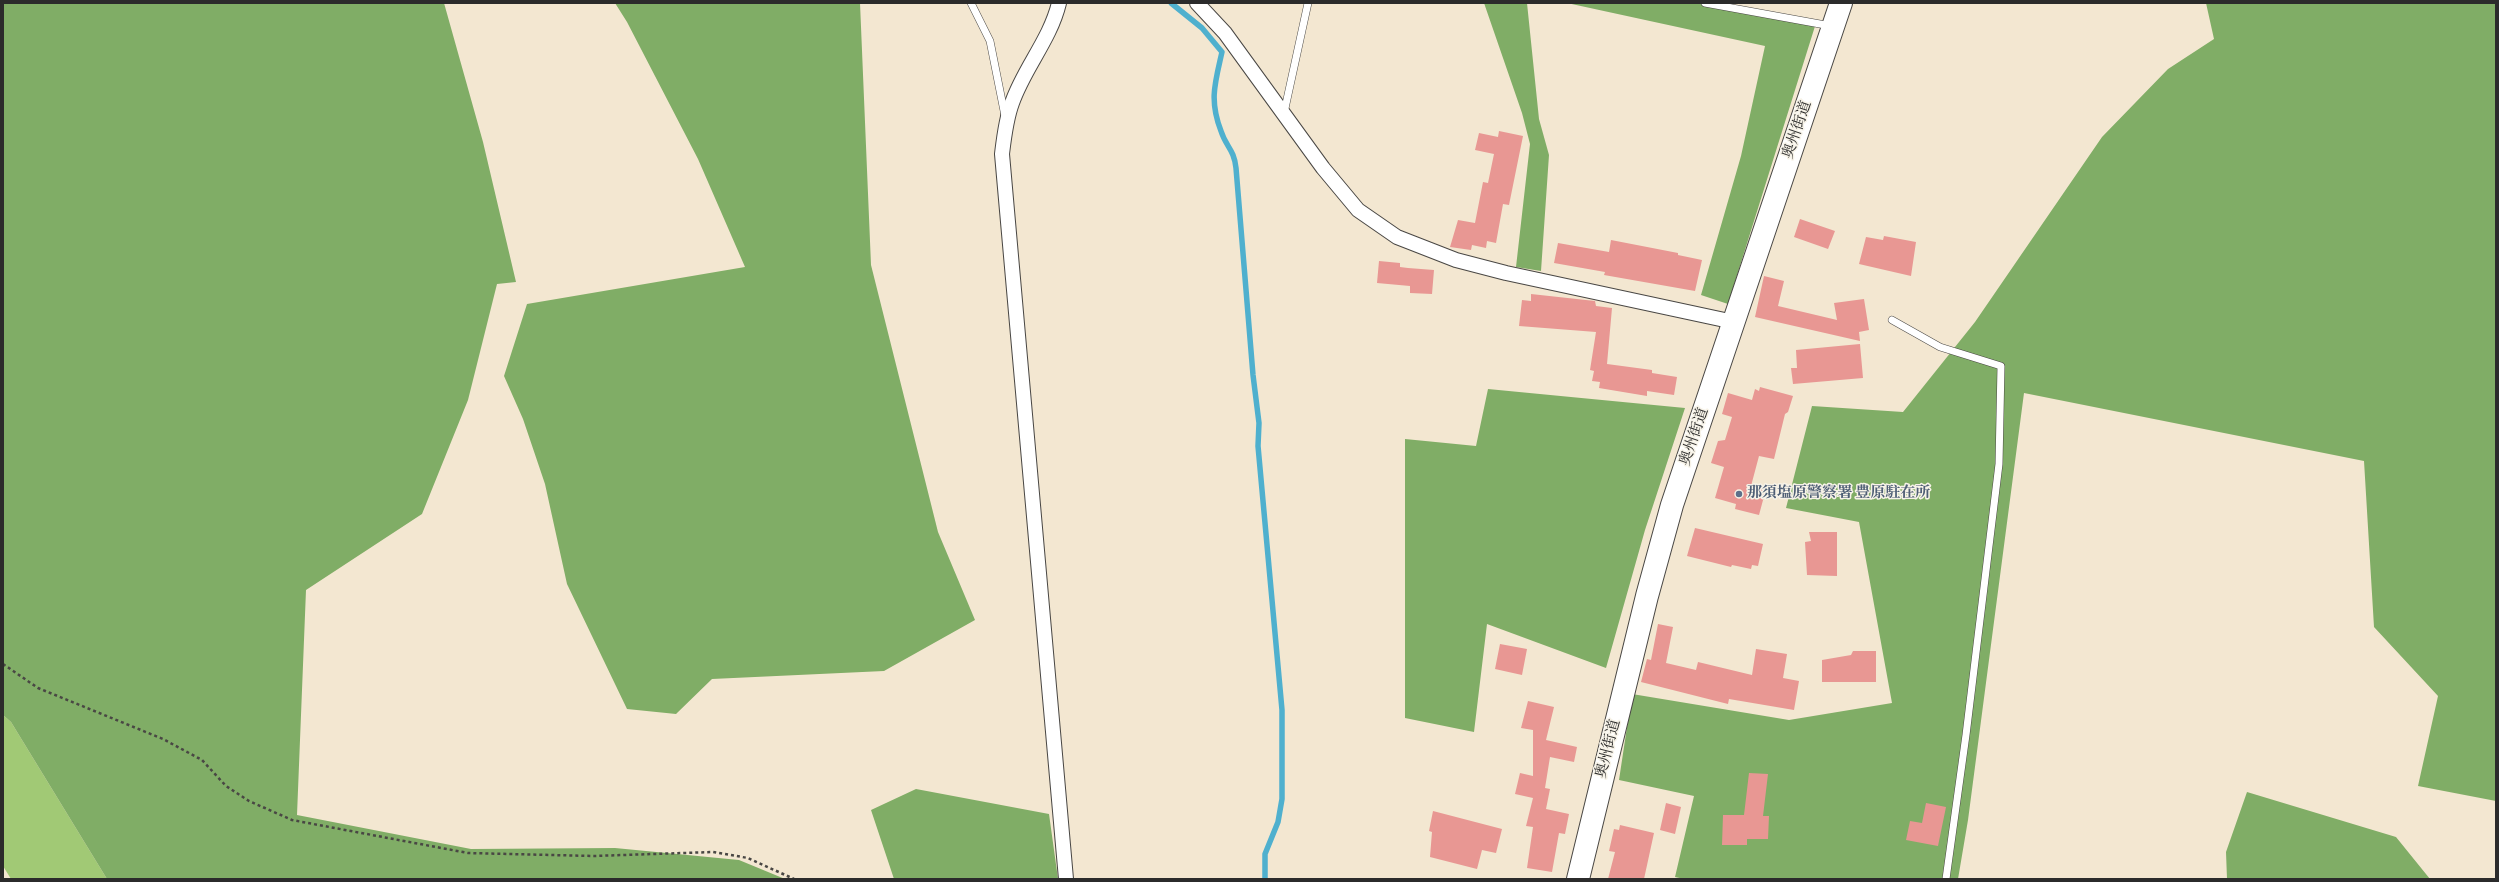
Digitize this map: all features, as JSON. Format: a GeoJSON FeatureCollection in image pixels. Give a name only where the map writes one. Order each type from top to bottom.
{"type":"FeatureCollection","features":[{"type":"Feature","properties":{"kind":"highway","name":"奥州街道"},"geometry":{"type":"LineString","coordinates":[[1578,879],[1651,581],[1672,505],[1841,3]]}},
{"type":"Feature","properties":{"kind":"street"},"geometry":{"type":"LineString","coordinates":[[1059,3],[1054,21],[1012,102],[1006,122],[1002,154],[1066,879]]}},
{"type":"Feature","properties":{"kind":"street"},"geometry":{"type":"LineString","coordinates":[[1197,3],[1225,33],[1323,168],[1358,210],[1397,237],[1456,260],[1506,273],[1734,322]]}},
{"type":"Feature","properties":{"kind":"lane"},"geometry":{"type":"LineString","coordinates":[[971,3],[992,48],[1006,122]]}},
{"type":"Feature","properties":{"kind":"lane"},"geometry":{"type":"LineString","coordinates":[[1284,113],[1308,3]]}},
{"type":"Feature","properties":{"kind":"lane"},"geometry":{"type":"LineString","coordinates":[[1705,3],[1833,26]]}},
{"type":"Feature","properties":{"kind":"lane"},"geometry":{"type":"LineString","coordinates":[[1892,320],[1940,347],[2001,366],[1999,464],[1967,727],[1946,879]]}},
{"type":"Feature","properties":{"kind":"path"},"geometry":{"type":"LineString","coordinates":[[3,664],[38,688],[163,739],[202,760],[226,786],[249,801],[292,820],[468,853],[594,856],[713,852],[748,858],[794,879]]}},
{"type":"Feature","properties":{"kind":"green space"},"geometry":{"type":"Polygon","coordinates":[[[3,3],[444,3],[483,142],[516,282],[497,284],[468,400],[422,514],[306,590],[297,815],[471,849],[615,848],[739,860],[785,879],[107,879],[11,722],[3,715],[3,3]]]}},
{"type":"Feature","properties":{"kind":"green space"},"geometry":{"type":"Polygon","coordinates":[[[615,3],[860,3],[871,265],[938,532],[975,620],[884,671],[712,679],[676,714],[627,709],[567,584],[545,484],[523,419],[504,376],[527,304],[745,267],[698,159],[627,22],[615,3]]]}},
{"type":"Feature","properties":{"kind":"green space"},"geometry":{"type":"Polygon","coordinates":[[[1484,3],[1527,3],[1539,119],[1549,155],[1541,271],[1516,267],[1530,144],[1522,113],[1484,3]]]}},
{"type":"Feature","properties":{"kind":"green space"},"geometry":{"type":"Polygon","coordinates":[[[1567,3],[1705,3],[1816,23],[1728,304],[1701,295],[1741,156],[1765,46],[1567,3]]]}},
{"type":"Feature","properties":{"kind":"green space"},"geometry":{"type":"Polygon","coordinates":[[[2206,3],[2496,3],[2496,801],[2418,786],[2438,696],[2374,627],[2364,461],[2024,393],[1968,820],[1958,879],[1684,879],[1675,877],[1694,796],[1619,780],[1632,694],[1789,720],[1892,703],[1859,522],[1786,508],[1812,406],[1903,412],[1975,322],[2102,137],[2168,69],[2214,39],[2206,3]]]}},
{"type":"Feature","properties":{"kind":"green space"},"geometry":{"type":"Polygon","coordinates":[[[1488,389],[1685,408],[1645,530],[1606,668],[1487,624],[1474,732],[1405,718],[1405,439],[1476,446],[1488,389]]]}},
{"type":"Feature","properties":{"kind":"green space"},"geometry":{"type":"Polygon","coordinates":[[[3,715],[11,722],[107,879],[11,879],[3,866],[3,715]]]}},
{"type":"Feature","properties":{"kind":"green space"},"geometry":{"type":"Polygon","coordinates":[[[916,789],[1049,814],[1058,879],[894,879],[871,810],[916,789]]]}},
{"type":"Feature","properties":{"kind":"green space"},"geometry":{"type":"Polygon","coordinates":[[[2247,792],[2396,837],[2430,879],[2227,879],[2226,852],[2247,792]]]}},
{"type":"Feature","properties":{"kind":"building"},"geometry":{"type":"Polygon","coordinates":[[[1499,131],[1523,136],[1509,205],[1503,204],[1496,243],[1487,241],[1486,248],[1472,245],[1471,250],[1450,247],[1458,220],[1475,223],[1483,182],[1488,183],[1494,154],[1475,150],[1479,133],[1498,137],[1499,131]]]}},
{"type":"Feature","properties":{"kind":"building"},"geometry":{"type":"Polygon","coordinates":[[[1800,219],[1835,231],[1828,249],[1794,237],[1800,219]]]}},
{"type":"Feature","properties":{"kind":"building"},"geometry":{"type":"Polygon","coordinates":[[[1884,236],[1916,242],[1911,276],[1859,264],[1866,237],[1883,240],[1884,236]]]}},
{"type":"Feature","properties":{"kind":"building"},"geometry":{"type":"Polygon","coordinates":[[[1611,240],[1678,253],[1678,255],[1702,260],[1695,291],[1604,275],[1605,272],[1554,263],[1558,243],[1609,252],[1611,240]]]}},
{"type":"Feature","properties":{"kind":"building"},"geometry":{"type":"Polygon","coordinates":[[[1379,261],[1400,263],[1400,267],[1434,270],[1432,294],[1410,293],[1410,286],[1377,283],[1379,261]]]}},
{"type":"Feature","properties":{"kind":"building"},"geometry":{"type":"Polygon","coordinates":[[[1764,276],[1784,281],[1778,306],[1837,320],[1834,303],[1864,299],[1869,330],[1859,332],[1860,341],[1755,317],[1764,276]]]}},
{"type":"Feature","properties":{"kind":"building"},"geometry":{"type":"Polygon","coordinates":[[[1531,294],[1595,301],[1596,306],[1612,308],[1607,364],[1652,370],[1652,373],[1677,377],[1674,395],[1647,391],[1647,396],[1599,388],[1600,382],[1592,381],[1594,371],[1590,370],[1596,332],[1519,326],[1522,300],[1531,301],[1531,294]]]}},
{"type":"Feature","properties":{"kind":"building"},"geometry":{"type":"Polygon","coordinates":[[[1860,344],[1863,378],[1793,384],[1791,368],[1797,368],[1796,350],[1860,344]]]}},
{"type":"Feature","properties":{"kind":"building"},"geometry":{"type":"Polygon","coordinates":[[[1760,387],[1793,396],[1788,412],[1785,414],[1774,459],[1759,456],[1751,486],[1766,489],[1759,515],[1735,509],[1736,504],[1715,498],[1724,467],[1711,463],[1718,441],[1725,440],[1732,417],[1722,414],[1728,393],[1752,400],[1755,389],[1759,391],[1760,387]]]}},
{"type":"Feature","properties":{"kind":"building"},"geometry":{"type":"Polygon","coordinates":[[[1695,528],[1763,544],[1758,566],[1752,565],[1751,569],[1732,565],[1731,567],[1687,556],[1695,528]]]}},
{"type":"Feature","properties":{"kind":"building"},"geometry":{"type":"Polygon","coordinates":[[[1809,532],[1837,532],[1837,576],[1807,575],[1805,542],[1811,541],[1809,532]]]}},
{"type":"Feature","properties":{"kind":"building"},"geometry":{"type":"Polygon","coordinates":[[[1658,624],[1673,627],[1666,663],[1696,670],[1698,662],[1752,675],[1756,649],[1787,654],[1783,678],[1799,681],[1794,710],[1729,699],[1728,704],[1641,682],[1647,659],[1651,660],[1658,624]]]}},
{"type":"Feature","properties":{"kind":"building"},"geometry":{"type":"Polygon","coordinates":[[[1500,644],[1527,649],[1522,675],[1495,669],[1500,644]]]}},
{"type":"Feature","properties":{"kind":"building"},"geometry":{"type":"Polygon","coordinates":[[[1853,651],[1876,651],[1876,682],[1822,682],[1822,660],[1851,655],[1853,651]]]}},
{"type":"Feature","properties":{"kind":"building"},"geometry":{"type":"Polygon","coordinates":[[[1528,701],[1554,707],[1546,740],[1577,747],[1574,762],[1550,757],[1545,788],[1550,789],[1546,809],[1569,814],[1565,834],[1559,833],[1552,872],[1527,868],[1533,827],[1526,826],[1533,798],[1515,794],[1520,773],[1533,776],[1533,730],[1521,728],[1528,701]]]}},
{"type":"Feature","properties":{"kind":"building"},"geometry":{"type":"Polygon","coordinates":[[[1749,773],[1768,774],[1763,816],[1769,816],[1768,839],[1747,839],[1747,845],[1722,845],[1723,815],[1744,815],[1749,773]]]}},
{"type":"Feature","properties":{"kind":"building"},"geometry":{"type":"Polygon","coordinates":[[[1666,803],[1681,807],[1675,834],[1660,830],[1666,803]]]}},
{"type":"Feature","properties":{"kind":"building"},"geometry":{"type":"Polygon","coordinates":[[[1926,803],[1946,807],[1938,846],[1906,840],[1910,821],[1922,823],[1926,803]]]}},
{"type":"Feature","properties":{"kind":"building"},"geometry":{"type":"Polygon","coordinates":[[[1433,811],[1502,829],[1496,853],[1482,850],[1477,869],[1430,857],[1432,832],[1429,831],[1433,811]]]}},
{"type":"Feature","properties":{"kind":"building"},"geometry":{"type":"Polygon","coordinates":[[[1620,825],[1654,833],[1644,879],[1608,879],[1615,852],[1609,851],[1614,829],[1619,830],[1620,825]]]}},
{"type":"Feature","properties":{"kind":"waterway"},"geometry":{"type":"LineString","coordinates":[[1171,3],[1202,28],[1222,52],[1215,82],[1215,110],[1225,141],[1234,156],[1236,168],[1253,375],[1259,423],[1258,446],[1282,710],[1282,799],[1278,822],[1265,854],[1265,879]]}},
{"type":"Feature","properties":{"kind":"place","name":"那須塩原警察署 豊原駐在所"},"geometry":{"type":"Point","coordinates":[1739,494]}}]}
